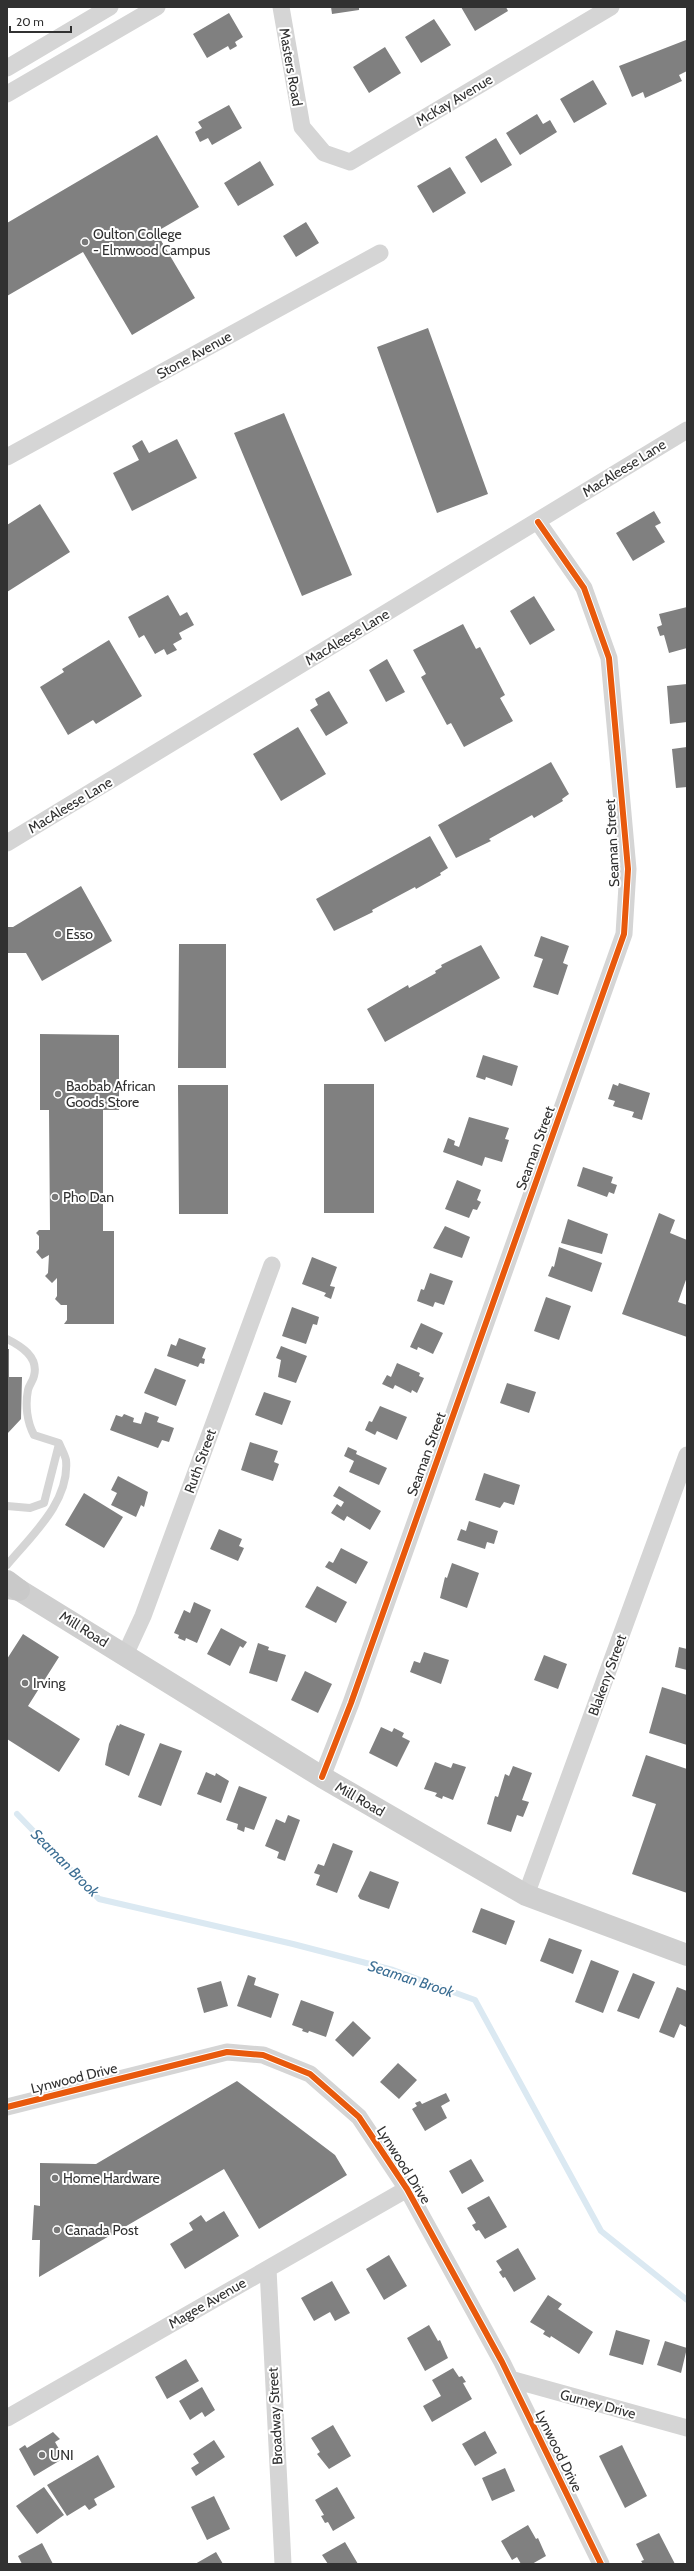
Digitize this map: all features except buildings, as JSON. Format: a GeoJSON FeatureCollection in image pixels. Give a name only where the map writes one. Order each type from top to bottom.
{"type":"FeatureCollection","features":[{"type":"Feature","properties":{"kind":"street"},"geometry":{"type":"LineString","coordinates":[[7,68],[110,7]]}},
{"type":"Feature","properties":{"kind":"street"},"geometry":{"type":"LineString","coordinates":[[7,94],[157,7]]}},
{"type":"Feature","properties":{"kind":"street","name":"Masters Road"},"geometry":{"type":"LineString","coordinates":[[281,7],[302,127]]}},
{"type":"Feature","properties":{"kind":"street","name":"McKay Avenue"},"geometry":{"type":"LineString","coordinates":[[302,127],[324,153],[350,162],[611,7]]}},
{"type":"Feature","properties":{"kind":"street","name":"Stone Avenue"},"geometry":{"type":"LineString","coordinates":[[7,457],[380,253]]}},
{"type":"Feature","properties":{"kind":"street","name":"MacAleese Lane"},"geometry":{"type":"LineString","coordinates":[[7,843],[538,522],[687,430]]}},
{"type":"Feature","properties":{"kind":"street","name":"Seaman Street"},"geometry":{"type":"LineString","coordinates":[[322,1777],[356,1688],[624,934],[628,869],[609,658],[584,588],[538,522]]}},
{"type":"Feature","properties":{"kind":"street","name":"Ruth Street"},"geometry":{"type":"LineString","coordinates":[[125,1655],[143,1616],[272,1265]]}},
{"type":"Feature","properties":{"kind":"street","name":"Blakeny Street"},"geometry":{"type":"LineString","coordinates":[[526,1895],[687,1455]]}},
{"type":"Feature","properties":{"kind":"street","name":"Mill Road"},"geometry":{"type":"LineString","coordinates":[[11,1586],[322,1777],[526,1895],[687,1956]]}},
{"type":"Feature","properties":{"kind":"street","name":"Lynwood Drive"},"geometry":{"type":"LineString","coordinates":[[7,2107],[228,2052],[263,2054],[310,2074],[359,2117],[407,2189],[510,2379],[601,2564]]}},
{"type":"Feature","properties":{"kind":"street","name":"Magee Avenue"},"geometry":{"type":"LineString","coordinates":[[7,2418],[407,2189]]}},
{"type":"Feature","properties":{"kind":"street","name":"Broadway Street"},"geometry":{"type":"LineString","coordinates":[[268,2269],[283,2564]]}},
{"type":"Feature","properties":{"kind":"street","name":"Gurney Drive"},"geometry":{"type":"LineString","coordinates":[[510,2379],[687,2428]]}},
{"type":"Feature","properties":{"kind":"lane"},"geometry":{"type":"LineString","coordinates":[[7,1339],[19,1345],[29,1354],[35,1365],[34,1376],[28,1389],[28,1425],[34,1435],[59,1443],[66,1459],[65,1477],[58,1498],[45,1521],[7,1565]]}},
{"type":"Feature","properties":{"kind":"lane"},"geometry":{"type":"LineString","coordinates":[[7,1506],[30,1508],[44,1503],[59,1443]]}},
{"type":"Feature","properties":{"kind":"waterway","name":"Seaman Brook"},"geometry":{"type":"LineString","coordinates":[[17,1814],[99,1899],[293,1944],[393,1970],[475,2000],[601,2231],[687,2300]]}},
{"type":"Feature","properties":{"kind":"cycle path"},"geometry":{"type":"LineString","coordinates":[[322,1777],[351,1703],[624,934],[628,869],[609,658],[584,588],[538,522]]}},
{"type":"Feature","properties":{"kind":"cycle path"},"geometry":{"type":"LineString","coordinates":[[7,2107],[227,2052],[263,2055],[310,2074],[359,2117],[407,2189],[502,2362],[601,2564]]}},
{"type":"Feature","properties":{"kind":"place","name":"Oulton College - Elmwood Campus"},"geometry":{"type":"Point","coordinates":[85,242]}},
{"type":"Feature","properties":{"kind":"place","name":"Esso"},"geometry":{"type":"Point","coordinates":[58,934]}},
{"type":"Feature","properties":{"kind":"place","name":"Baobab African Goods Store"},"geometry":{"type":"Point","coordinates":[58,1094]}},
{"type":"Feature","properties":{"kind":"place","name":"Pho Dan"},"geometry":{"type":"Point","coordinates":[55,1197]}},
{"type":"Feature","properties":{"kind":"place","name":"Irving"},"geometry":{"type":"Point","coordinates":[25,1683]}},
{"type":"Feature","properties":{"kind":"place","name":"Home Hardware"},"geometry":{"type":"Point","coordinates":[55,2178]}},
{"type":"Feature","properties":{"kind":"place","name":"Canada Post"},"geometry":{"type":"Point","coordinates":[57,2230]}},
{"type":"Feature","properties":{"kind":"place","name":"UNI"},"geometry":{"type":"Point","coordinates":[42,2455]}}]}
